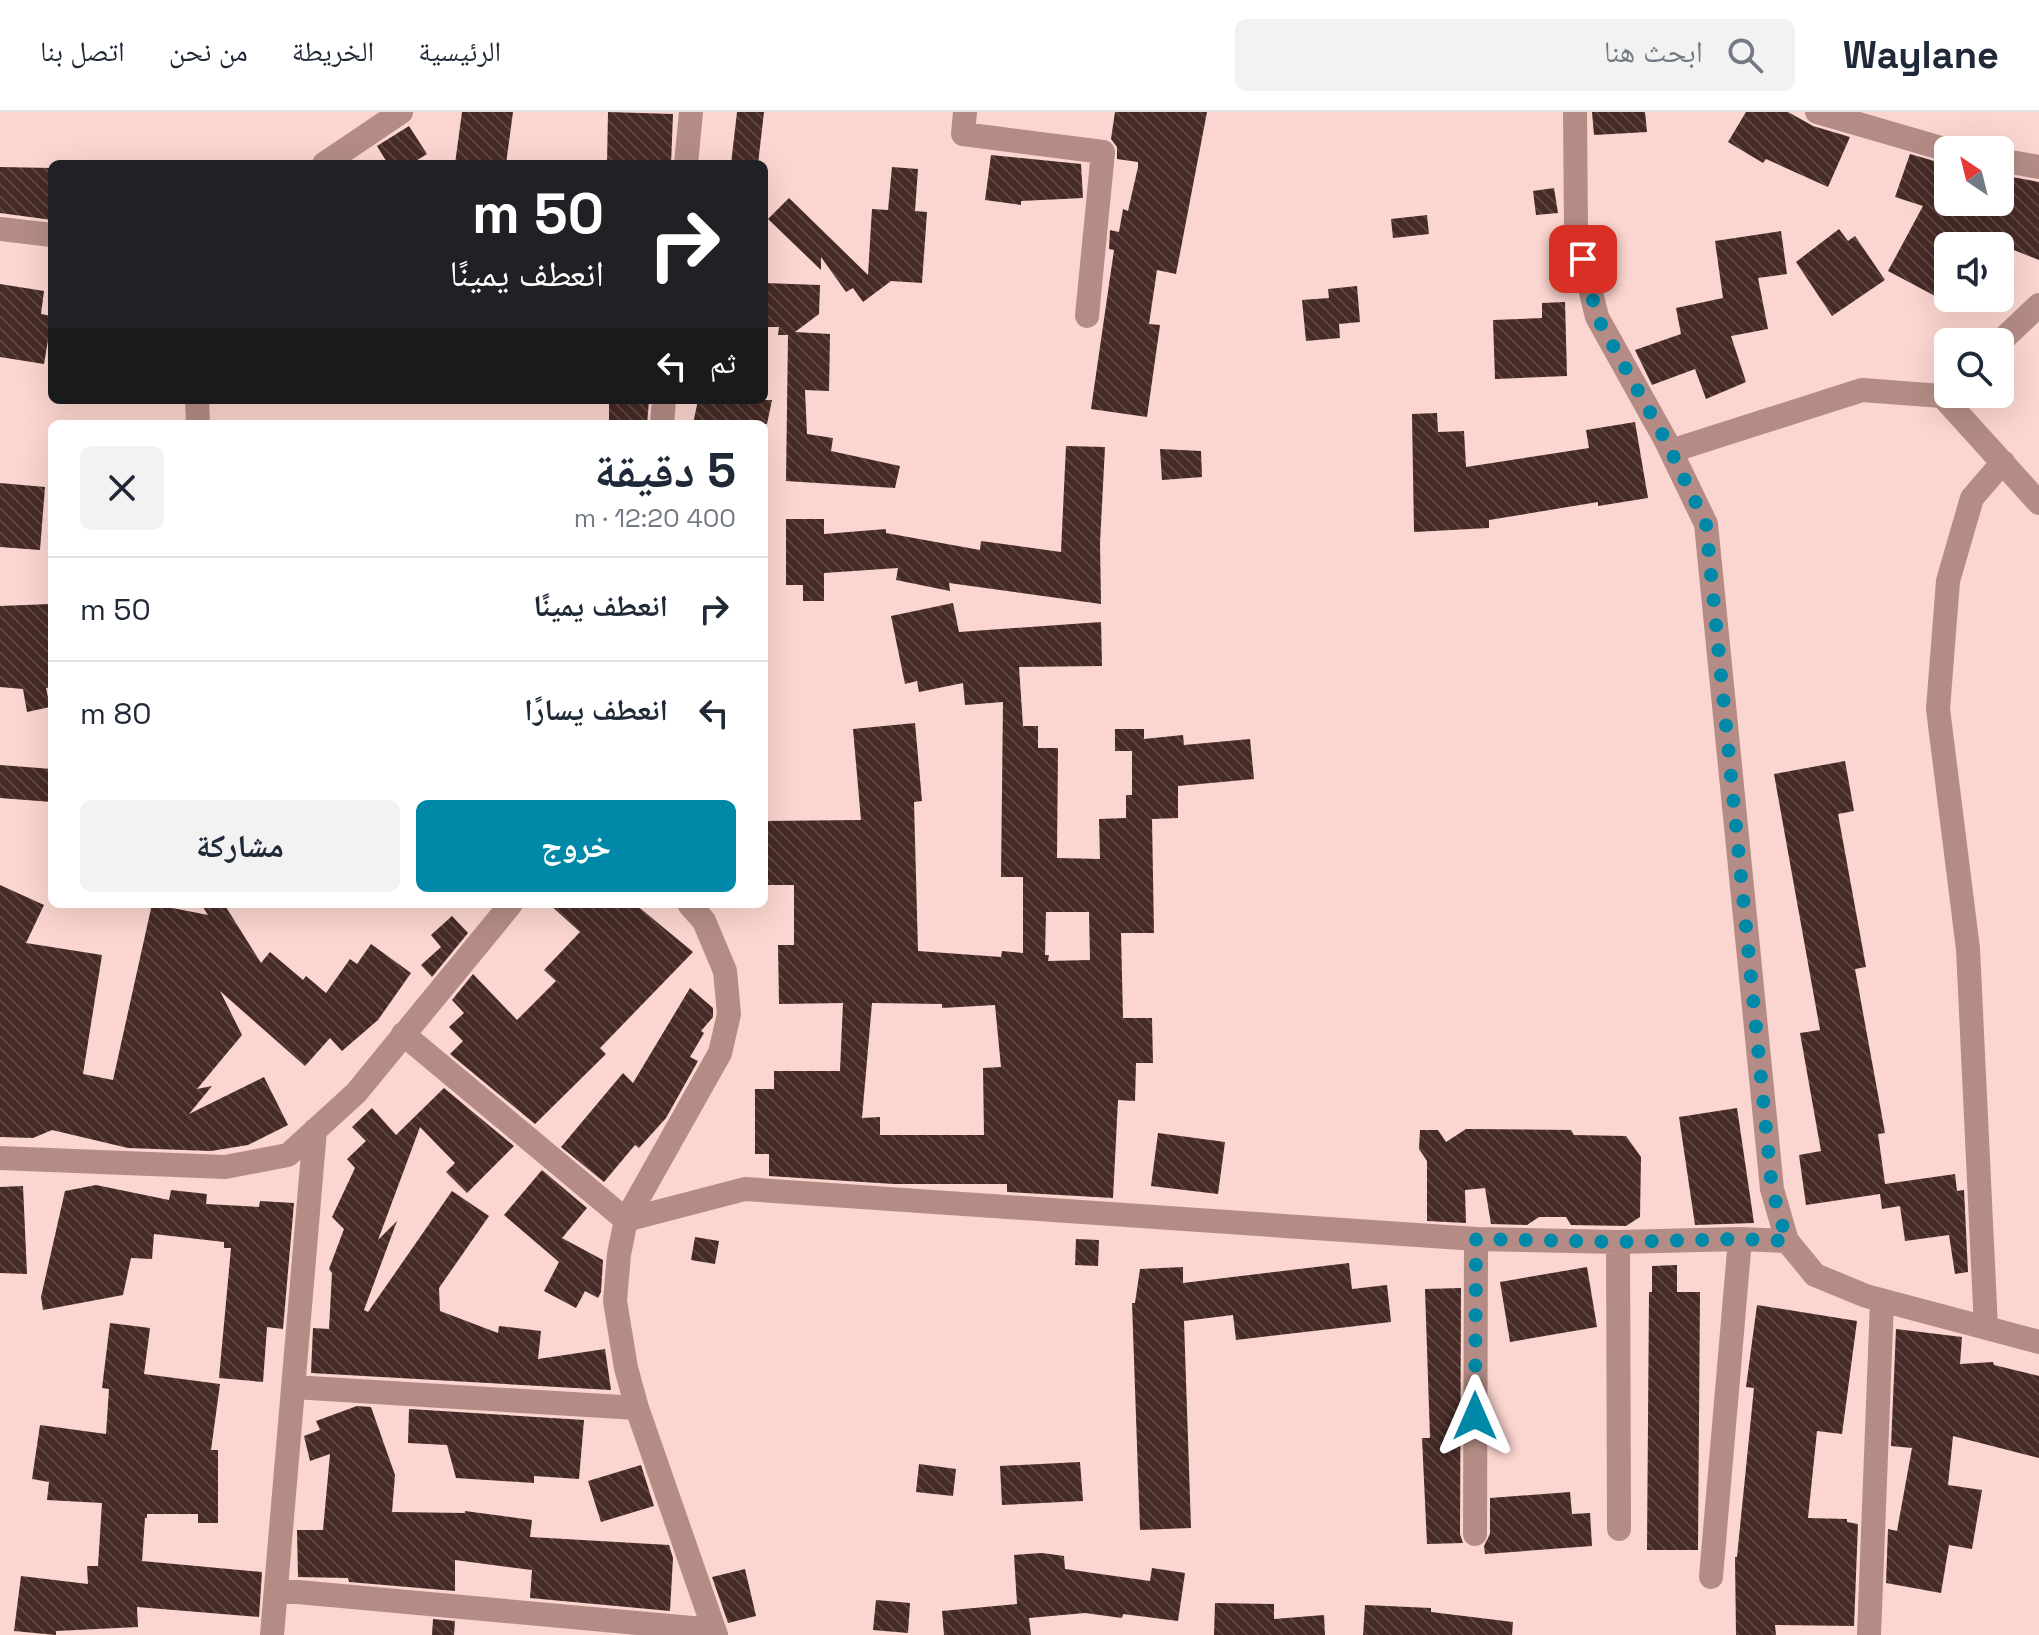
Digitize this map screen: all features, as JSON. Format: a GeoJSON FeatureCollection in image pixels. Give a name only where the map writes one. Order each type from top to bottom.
{"type":"FeatureCollection","features":[{"type":"Feature","properties":{"kind":"street"},"geometry":{"type":"LineString","coordinates":[[330,160],[401,112]]}},
{"type":"Feature","properties":{"kind":"street"},"geometry":{"type":"LineString","coordinates":[[686,160],[691,112]]}},
{"type":"Feature","properties":{"kind":"street"},"geometry":{"type":"LineString","coordinates":[[965,112],[963,134],[1103,152],[1087,316]]}},
{"type":"Feature","properties":{"kind":"street"},"geometry":{"type":"LineString","coordinates":[[1575,112],[1576,230],[1597,317],[1671,451],[1706,524],[1772,1189],[1787,1241],[1815,1275],[1882,1301],[2039,1342]]}},
{"type":"Feature","properties":{"kind":"street"},"geometry":{"type":"LineString","coordinates":[[1817,112],[1934,146]]}},
{"type":"Feature","properties":{"kind":"street"},"geometry":{"type":"LineString","coordinates":[[2014,163],[2039,167]]}},
{"type":"Feature","properties":{"kind":"street"},"geometry":{"type":"LineString","coordinates":[[0,229],[48,235]]}},
{"type":"Feature","properties":{"kind":"street"},"geometry":{"type":"LineString","coordinates":[[2014,329],[2039,305]]}},
{"type":"Feature","properties":{"kind":"street"},"geometry":{"type":"LineString","coordinates":[[1671,451],[1862,390],[1934,393]]}},
{"type":"Feature","properties":{"kind":"street"},"geometry":{"type":"LineString","coordinates":[[1958,408],[2039,503]]}},
{"type":"Feature","properties":{"kind":"street"},"geometry":{"type":"LineString","coordinates":[[1986,1328],[1968,949],[1938,709],[1948,581],[1972,498],[2003,462]]}},
{"type":"Feature","properties":{"kind":"street"},"geometry":{"type":"LineString","coordinates":[[0,1158],[225,1167],[288,1155],[356,1093],[508,908]]}},
{"type":"Feature","properties":{"kind":"street"},"geometry":{"type":"LineString","coordinates":[[276,1590],[715,1632],[637,1408],[626,1368],[615,1301],[626,1220],[720,1053],[729,1014],[725,971],[704,921],[693,908]]}},
{"type":"Feature","properties":{"kind":"street"},"geometry":{"type":"LineString","coordinates":[[403,1034],[626,1220]]}},
{"type":"Feature","properties":{"kind":"street"},"geometry":{"type":"LineString","coordinates":[[272,1635],[315,1130]]}},
{"type":"Feature","properties":{"kind":"street"},"geometry":{"type":"LineString","coordinates":[[626,1220],[745,1189],[1476,1239],[1787,1241]]}},
{"type":"Feature","properties":{"kind":"street"},"geometry":{"type":"LineString","coordinates":[[1475,1534],[1476,1239]]}},
{"type":"Feature","properties":{"kind":"street"},"geometry":{"type":"LineString","coordinates":[[1711,1577],[1740,1239]]}},
{"type":"Feature","properties":{"kind":"street"},"geometry":{"type":"LineString","coordinates":[[1618,1242],[1619,1529]]}},
{"type":"Feature","properties":{"kind":"street"},"geometry":{"type":"LineString","coordinates":[[1869,1635],[1882,1301]]}},
{"type":"Feature","properties":{"kind":"street"},"geometry":{"type":"LineString","coordinates":[[293,1387],[637,1408]]}},
{"type":"Feature","properties":{"kind":"building"},"geometry":{"type":"Polygon","coordinates":[[[462,112],[513,112],[507,160],[456,160],[462,112]]]}},
{"type":"Feature","properties":{"kind":"building"},"geometry":{"type":"Polygon","coordinates":[[[608,112],[673,114],[671,160],[607,160],[608,112]]]}},
{"type":"Feature","properties":{"kind":"building"},"geometry":{"type":"Polygon","coordinates":[[[737,112],[764,112],[758,160],[731,160],[737,112]]]}},
{"type":"Feature","properties":{"kind":"building"},"geometry":{"type":"Polygon","coordinates":[[[1115,112],[1207,112],[1176,274],[1157,270],[1149,324],[1160,325],[1147,417],[1091,409],[1114,250],[1109,249],[1110,230],[1119,232],[1123,209],[1128,211],[1138,167],[1138,162],[1117,159],[1117,147],[1111,139],[1115,112]]]}},
{"type":"Feature","properties":{"kind":"building"},"geometry":{"type":"Polygon","coordinates":[[[1592,112],[1645,112],[1647,132],[1594,135],[1592,112]]]}},
{"type":"Feature","properties":{"kind":"building"},"geometry":{"type":"Polygon","coordinates":[[[1746,112],[1788,112],[1813,126],[1850,137],[1828,187],[1766,159],[1763,163],[1728,142],[1746,112]]]}},
{"type":"Feature","properties":{"kind":"building"},"geometry":{"type":"Polygon","coordinates":[[[409,126],[427,154],[417,160],[386,160],[377,146],[409,126]]]}},
{"type":"Feature","properties":{"kind":"building"},"geometry":{"type":"Polygon","coordinates":[[[1910,154],[1934,161],[1934,216],[2014,216],[2014,177],[2039,182],[2039,260],[2014,250],[2014,232],[1934,232],[1934,295],[1888,271],[1923,206],[1895,197],[1910,154]]]}},
{"type":"Feature","properties":{"kind":"building"},"geometry":{"type":"Polygon","coordinates":[[[991,155],[1081,164],[1083,198],[1021,201],[1021,205],[985,200],[991,155]]]}},
{"type":"Feature","properties":{"kind":"building"},"geometry":{"type":"Polygon","coordinates":[[[0,167],[48,168],[48,219],[0,213],[0,167]]]}},
{"type":"Feature","properties":{"kind":"building"},"geometry":{"type":"Polygon","coordinates":[[[892,167],[918,169],[915,211],[927,212],[922,283],[891,281],[863,302],[853,288],[846,292],[821,257],[821,270],[768,219],[789,198],[868,275],[872,209],[888,210],[892,167]]]}},
{"type":"Feature","properties":{"kind":"building"},"geometry":{"type":"Polygon","coordinates":[[[1554,188],[1558,213],[1536,215],[1533,191],[1554,188]]]}},
{"type":"Feature","properties":{"kind":"building"},"geometry":{"type":"Polygon","coordinates":[[[1427,215],[1429,234],[1393,238],[1391,219],[1427,215]]]}},
{"type":"Feature","properties":{"kind":"building"},"geometry":{"type":"Polygon","coordinates":[[[1839,229],[1848,241],[1855,236],[1885,280],[1832,316],[1796,262],[1839,229]]]}},
{"type":"Feature","properties":{"kind":"building"},"geometry":{"type":"Polygon","coordinates":[[[1781,231],[1787,274],[1758,278],[1768,329],[1731,336],[1746,382],[1706,399],[1695,369],[1652,385],[1635,350],[1681,334],[1676,308],[1723,298],[1715,241],[1781,231]]]}},
{"type":"Feature","properties":{"kind":"building"},"geometry":{"type":"Polygon","coordinates":[[[768,283],[820,285],[819,314],[795,332],[830,334],[829,391],[805,390],[807,434],[833,438],[831,451],[900,466],[895,488],[786,481],[788,335],[778,335],[779,327],[768,327],[768,283]]]}},
{"type":"Feature","properties":{"kind":"building"},"geometry":{"type":"Polygon","coordinates":[[[0,284],[44,291],[41,314],[48,315],[48,340],[44,364],[0,357],[0,284]]]}},
{"type":"Feature","properties":{"kind":"building"},"geometry":{"type":"Polygon","coordinates":[[[1357,286],[1360,322],[1339,324],[1340,338],[1306,341],[1302,300],[1329,298],[1328,289],[1357,286]]]}},
{"type":"Feature","properties":{"kind":"building"},"geometry":{"type":"Polygon","coordinates":[[[1565,302],[1567,376],[1495,379],[1493,320],[1542,318],[1542,303],[1565,302]]]}},
{"type":"Feature","properties":{"kind":"building"},"geometry":{"type":"Polygon","coordinates":[[[768,400],[772,400],[768,420],[694,420],[697,404],[768,404],[768,400]]]}},
{"type":"Feature","properties":{"kind":"building"},"geometry":{"type":"Polygon","coordinates":[[[609,404],[649,404],[647,420],[609,420],[609,404]]]}},
{"type":"Feature","properties":{"kind":"building"},"geometry":{"type":"Polygon","coordinates":[[[1437,413],[1438,432],[1464,431],[1466,467],[1589,448],[1586,430],[1635,422],[1648,498],[1598,506],[1598,502],[1489,520],[1489,528],[1414,532],[1412,414],[1437,413]]]}},
{"type":"Feature","properties":{"kind":"building"},"geometry":{"type":"Polygon","coordinates":[[[1066,446],[1105,447],[1100,543],[1101,604],[949,583],[950,591],[896,580],[898,568],[824,573],[824,601],[803,601],[803,585],[786,585],[786,519],[824,519],[824,534],[886,529],[886,533],[980,550],[981,541],[1061,552],[1066,446]]]}},
{"type":"Feature","properties":{"kind":"building"},"geometry":{"type":"Polygon","coordinates":[[[1160,449],[1201,451],[1202,477],[1162,480],[1160,449]]]}},
{"type":"Feature","properties":{"kind":"building"},"geometry":{"type":"Polygon","coordinates":[[[0,483],[45,487],[40,550],[0,547],[0,483]]]}},
{"type":"Feature","properties":{"kind":"building"},"geometry":{"type":"Polygon","coordinates":[[[953,603],[959,632],[1101,622],[1102,666],[1019,667],[1023,726],[1038,726],[1038,748],[1058,748],[1057,858],[1100,859],[1099,819],[1126,818],[1126,795],[1132,795],[1132,751],[1115,751],[1115,729],[1144,729],[1144,739],[1183,735],[1184,745],[1250,739],[1254,779],[1178,786],[1178,818],[1152,819],[1154,933],[1121,933],[1123,1018],[1152,1018],[1153,1063],[1136,1063],[1135,1101],[1118,1100],[1113,1198],[1007,1192],[1007,1184],[894,1184],[769,1176],[769,1154],[755,1154],[755,1089],[774,1089],[774,1071],[840,1071],[843,1003],[779,1004],[778,945],[794,945],[794,885],[768,885],[768,821],[861,820],[853,729],[915,723],[922,801],[914,802],[918,951],[1001,957],[1002,951],[1023,953],[1023,877],[1001,877],[1003,702],[965,705],[963,683],[919,692],[917,681],[905,684],[891,616],[953,603]],[[1046,912],[1045,955],[1049,955],[1048,961],[1090,960],[1089,912],[1046,912]],[[872,1003],[862,1118],[880,1117],[880,1135],[984,1135],[983,1068],[1001,1067],[995,1005],[942,1008],[942,1004],[872,1003]]]}},
{"type":"Feature","properties":{"kind":"building"},"geometry":{"type":"Polygon","coordinates":[[[48,604],[48,707],[27,712],[23,689],[0,687],[0,606],[48,604]]]}},
{"type":"Feature","properties":{"kind":"building"},"geometry":{"type":"Polygon","coordinates":[[[1845,761],[1854,811],[1838,814],[1866,967],[1855,969],[1885,1133],[1878,1134],[1885,1184],[1955,1174],[1957,1191],[1964,1190],[1968,1272],[1955,1274],[1949,1235],[1905,1241],[1900,1206],[1882,1209],[1880,1194],[1806,1205],[1799,1155],[1821,1151],[1800,1033],[1820,1030],[1774,774],[1845,761]]]}},
{"type":"Feature","properties":{"kind":"building"},"geometry":{"type":"Polygon","coordinates":[[[0,765],[48,769],[48,802],[0,798],[0,765]]]}},
{"type":"Feature","properties":{"kind":"building"},"geometry":{"type":"Polygon","coordinates":[[[0,885],[44,905],[26,943],[102,955],[83,1074],[113,1080],[151,908],[172,908],[208,915],[204,908],[227,908],[261,963],[270,952],[303,980],[306,976],[326,993],[350,959],[357,964],[371,944],[411,973],[378,1020],[342,1051],[330,1038],[305,1066],[220,991],[242,1035],[197,1089],[212,1086],[189,1114],[264,1077],[288,1125],[248,1145],[211,1151],[128,1148],[52,1130],[33,1138],[0,1137],[0,885]]]}},
{"type":"Feature","properties":{"kind":"building"},"geometry":{"type":"Polygon","coordinates":[[[553,908],[640,908],[693,952],[600,1048],[606,1054],[535,1124],[450,1054],[463,1041],[449,1027],[464,1013],[452,1000],[473,974],[517,1020],[556,981],[544,970],[580,932],[553,908]]]}},
{"type":"Feature","properties":{"kind":"building"},"geometry":{"type":"Polygon","coordinates":[[[452,916],[468,933],[432,977],[421,965],[441,947],[431,935],[452,916]]]}},
{"type":"Feature","properties":{"kind":"building"},"geometry":{"type":"Polygon","coordinates":[[[690,988],[713,1008],[713,1017],[701,1031],[704,1033],[690,1057],[698,1061],[666,1118],[639,1148],[635,1145],[604,1182],[561,1147],[623,1073],[633,1083],[690,988]]]}},
{"type":"Feature","properties":{"kind":"building"},"geometry":{"type":"Polygon","coordinates":[[[444,1088],[514,1146],[467,1193],[446,1172],[455,1163],[420,1127],[378,1240],[397,1221],[364,1310],[368,1312],[452,1191],[489,1216],[439,1288],[440,1311],[498,1333],[499,1326],[541,1331],[538,1359],[605,1349],[611,1390],[311,1373],[313,1328],[329,1329],[332,1273],[329,1269],[344,1229],[332,1217],[355,1168],[347,1159],[366,1141],[352,1127],[372,1108],[396,1135],[444,1088]]]}},
{"type":"Feature","properties":{"kind":"building"},"geometry":{"type":"Polygon","coordinates":[[[1737,1108],[1754,1223],[1695,1225],[1679,1117],[1737,1108]]]}},
{"type":"Feature","properties":{"kind":"building"},"geometry":{"type":"Polygon","coordinates":[[[1466,1129],[1571,1130],[1574,1135],[1626,1136],[1641,1157],[1640,1217],[1626,1226],[1571,1225],[1566,1217],[1539,1217],[1527,1225],[1491,1224],[1485,1188],[1465,1190],[1466,1223],[1427,1221],[1427,1161],[1419,1149],[1420,1130],[1438,1130],[1446,1142],[1466,1129]]]}},
{"type":"Feature","properties":{"kind":"building"},"geometry":{"type":"Polygon","coordinates":[[[1158,1133],[1225,1142],[1218,1194],[1151,1186],[1158,1133]]]}},
{"type":"Feature","properties":{"kind":"building"},"geometry":{"type":"Polygon","coordinates":[[[542,1170],[587,1208],[562,1238],[603,1260],[598,1298],[585,1291],[576,1308],[544,1291],[559,1262],[504,1215],[542,1170]]]}},
{"type":"Feature","properties":{"kind":"building"},"geometry":{"type":"Polygon","coordinates":[[[96,1185],[169,1200],[171,1190],[207,1194],[206,1204],[259,1207],[260,1201],[294,1203],[283,1329],[267,1327],[263,1382],[219,1378],[231,1248],[224,1248],[224,1242],[154,1234],[152,1259],[131,1258],[123,1295],[43,1310],[41,1297],[65,1191],[96,1185]]]}},
{"type":"Feature","properties":{"kind":"building"},"geometry":{"type":"Polygon","coordinates":[[[23,1186],[27,1274],[0,1273],[0,1187],[23,1186]]]}},
{"type":"Feature","properties":{"kind":"building"},"geometry":{"type":"Polygon","coordinates":[[[695,1237],[719,1241],[715,1264],[691,1260],[695,1237]]]}},
{"type":"Feature","properties":{"kind":"building"},"geometry":{"type":"Polygon","coordinates":[[[1076,1239],[1099,1240],[1098,1266],[1075,1265],[1076,1239]]]}},
{"type":"Feature","properties":{"kind":"building"},"geometry":{"type":"Polygon","coordinates":[[[1349,1263],[1352,1289],[1387,1285],[1391,1322],[1236,1340],[1233,1315],[1184,1321],[1191,1528],[1140,1530],[1132,1303],[1135,1303],[1140,1269],[1183,1267],[1183,1283],[1349,1263]]]}},
{"type":"Feature","properties":{"kind":"building"},"geometry":{"type":"Polygon","coordinates":[[[1677,1265],[1677,1292],[1700,1292],[1698,1550],[1647,1550],[1649,1292],[1652,1292],[1652,1266],[1677,1265]]]}},
{"type":"Feature","properties":{"kind":"building"},"geometry":{"type":"Polygon","coordinates":[[[1587,1267],[1597,1327],[1510,1342],[1500,1282],[1587,1267]]]}},
{"type":"Feature","properties":{"kind":"building"},"geometry":{"type":"Polygon","coordinates":[[[1461,1288],[1460,1534],[1463,1543],[1427,1544],[1422,1438],[1430,1438],[1425,1289],[1461,1288]]]}},
{"type":"Feature","properties":{"kind":"building"},"geometry":{"type":"Polygon","coordinates":[[[1757,1305],[1857,1321],[1842,1434],[1817,1431],[1808,1518],[1847,1519],[1847,1522],[1858,1524],[1854,1626],[1775,1625],[1776,1635],[1736,1635],[1735,1557],[1754,1388],[1746,1387],[1757,1305]]]}},
{"type":"Feature","properties":{"kind":"building"},"geometry":{"type":"Polygon","coordinates":[[[110,1323],[150,1328],[144,1374],[220,1384],[211,1450],[218,1450],[218,1523],[198,1523],[198,1514],[147,1514],[142,1561],[262,1572],[259,1617],[137,1607],[138,1627],[56,1631],[56,1635],[14,1631],[21,1576],[88,1584],[87,1566],[98,1566],[102,1503],[47,1500],[49,1482],[32,1479],[40,1425],[106,1434],[109,1389],[102,1388],[110,1323]]]}},
{"type":"Feature","properties":{"kind":"building"},"geometry":{"type":"Polygon","coordinates":[[[1896,1329],[1962,1337],[1960,1364],[1993,1362],[1994,1365],[2039,1376],[2039,1458],[1953,1436],[1948,1485],[1982,1490],[1972,1549],[1949,1545],[1941,1593],[1886,1583],[1888,1529],[1897,1531],[1912,1448],[1891,1446],[1896,1329]]]}},
{"type":"Feature","properties":{"kind":"building"},"geometry":{"type":"Polygon","coordinates":[[[357,1406],[371,1407],[395,1475],[392,1512],[465,1511],[532,1520],[530,1537],[669,1545],[673,1558],[670,1611],[530,1598],[532,1570],[455,1560],[455,1591],[349,1582],[348,1578],[298,1577],[297,1530],[323,1530],[330,1454],[310,1461],[304,1436],[320,1430],[316,1421],[357,1406]]]}},
{"type":"Feature","properties":{"kind":"building"},"geometry":{"type":"Polygon","coordinates":[[[409,1409],[584,1420],[579,1479],[534,1476],[534,1483],[456,1478],[447,1445],[408,1443],[409,1409]]]}},
{"type":"Feature","properties":{"kind":"building"},"geometry":{"type":"Polygon","coordinates":[[[1080,1462],[1083,1501],[1002,1505],[1000,1466],[1080,1462]]]}},
{"type":"Feature","properties":{"kind":"building"},"geometry":{"type":"Polygon","coordinates":[[[919,1464],[956,1469],[953,1496],[916,1492],[919,1464]]]}},
{"type":"Feature","properties":{"kind":"building"},"geometry":{"type":"Polygon","coordinates":[[[641,1465],[654,1506],[601,1522],[588,1481],[641,1465]]]}},
{"type":"Feature","properties":{"kind":"building"},"geometry":{"type":"Polygon","coordinates":[[[1570,1492],[1572,1514],[1590,1513],[1592,1546],[1485,1554],[1484,1546],[1490,1534],[1490,1498],[1570,1492]]]}},
{"type":"Feature","properties":{"kind":"building"},"geometry":{"type":"Polygon","coordinates":[[[1042,1553],[1064,1556],[1065,1569],[1150,1581],[1152,1568],[1185,1573],[1178,1621],[1085,1613],[1029,1618],[1031,1635],[944,1635],[942,1611],[1017,1604],[1014,1555],[1042,1553]]]}},
{"type":"Feature","properties":{"kind":"building"},"geometry":{"type":"Polygon","coordinates":[[[745,1569],[756,1616],[728,1623],[712,1577],[745,1569]]]}},
{"type":"Feature","properties":{"kind":"building"},"geometry":{"type":"Polygon","coordinates":[[[876,1600],[910,1603],[908,1633],[873,1630],[876,1600]]]}},
{"type":"Feature","properties":{"kind":"building"},"geometry":{"type":"Polygon","coordinates":[[[1215,1603],[1274,1604],[1274,1619],[1324,1615],[1325,1635],[1214,1635],[1215,1603]]]}},
{"type":"Feature","properties":{"kind":"building"},"geometry":{"type":"Polygon","coordinates":[[[1365,1605],[1431,1608],[1431,1612],[1513,1622],[1512,1635],[1363,1635],[1365,1605]]]}},
{"type":"Feature","properties":{"kind":"building"},"geometry":{"type":"Polygon","coordinates":[[[433,1619],[455,1621],[454,1635],[432,1635],[433,1619]]]}},
{"type":"Feature","properties":{"kind":"route"},"geometry":{"type":"LineString","coordinates":[[1475,1416],[1476,1239],[1787,1241],[1772,1189],[1706,524],[1666,441],[1597,317],[1583,259]]}}]}
